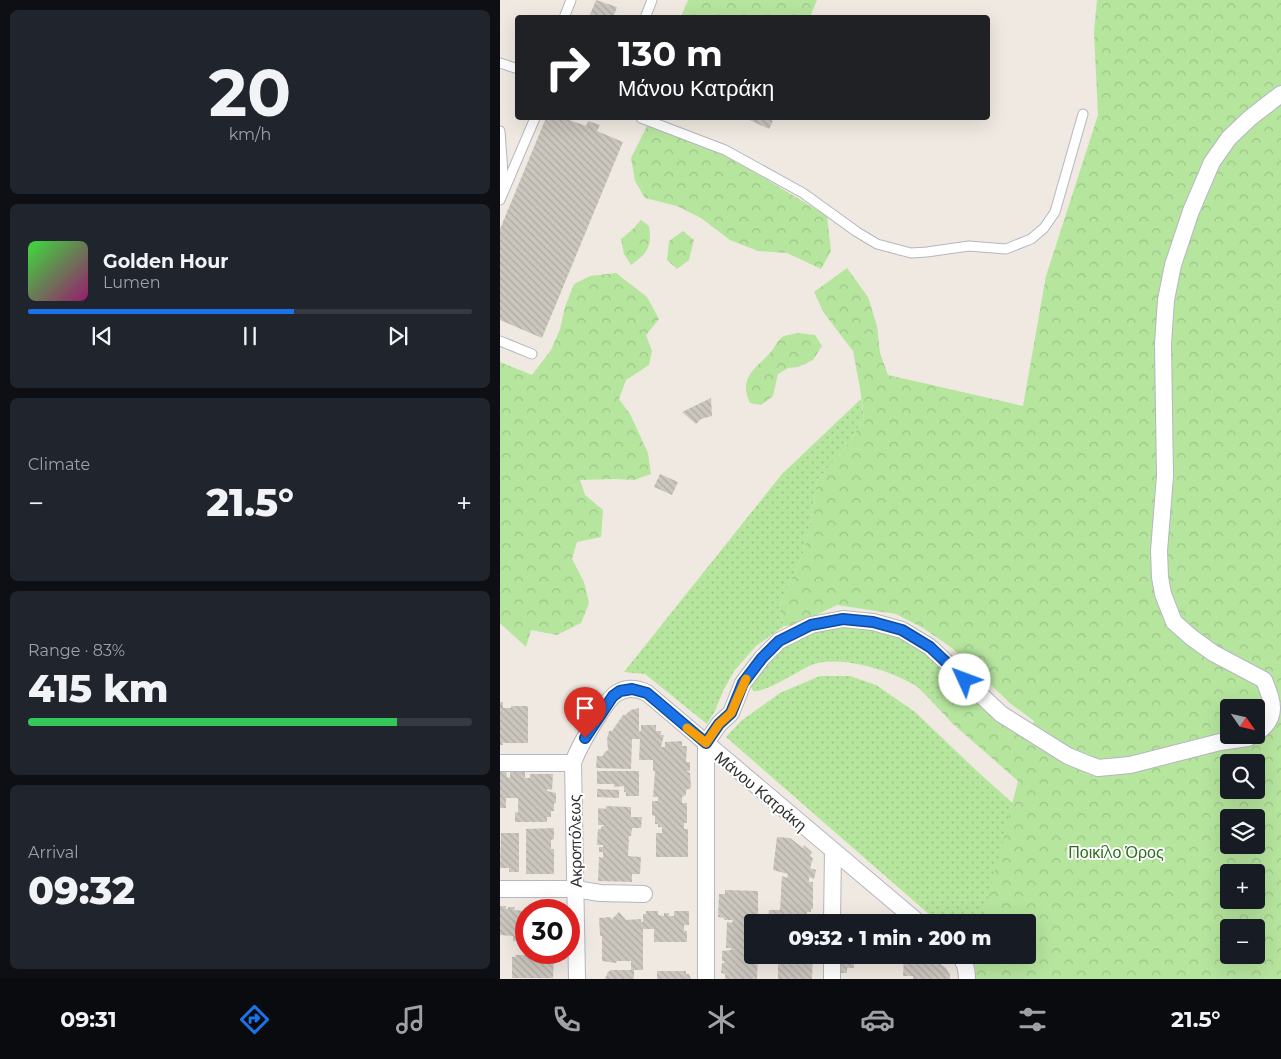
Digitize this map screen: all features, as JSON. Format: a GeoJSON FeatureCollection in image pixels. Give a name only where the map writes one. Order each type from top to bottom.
{"type":"FeatureCollection","features":[{"type":"Feature","properties":{"kind":"street"},"geometry":{"type":"LineString","coordinates":[[1265,727],[1273,710],[1270,694],[1264,680],[1213,653],[1191,637],[1174,622],[1168,611],[1163,594],[1159,551],[1165,476],[1163,344],[1166,300],[1173,265],[1191,211],[1212,162],[1229,138],[1250,118],[1281,94]]}},
{"type":"Feature","properties":{"kind":"street"},"geometry":{"type":"LineString","coordinates":[[706,979],[706,743],[719,724],[731,713],[743,683],[762,658],[779,641],[811,625],[843,619],[873,622],[902,630],[930,647],[1001,714],[1068,756],[1098,768],[1130,765],[1220,742]]}},
{"type":"Feature","properties":{"kind":"street","name":"Μάνου Κατράκη"},"geometry":{"type":"LineString","coordinates":[[573,763],[577,752],[610,699],[618,692],[627,689],[647,693],[908,914]]}},
{"type":"Feature","properties":{"kind":"street"},"geometry":{"type":"LineString","coordinates":[[500,763],[573,763]]}},
{"type":"Feature","properties":{"kind":"street","name":"Ακροπόλεως"},"geometry":{"type":"LineString","coordinates":[[573,763],[577,979]]}},
{"type":"Feature","properties":{"kind":"street"},"geometry":{"type":"LineString","coordinates":[[832,851],[832,914]]}},
{"type":"Feature","properties":{"kind":"street"},"geometry":{"type":"LineString","coordinates":[[500,889],[576,889],[644,894]]}},
{"type":"Feature","properties":{"kind":"street"},"geometry":{"type":"LineString","coordinates":[[832,964],[832,979]]}},
{"type":"Feature","properties":{"kind":"street"},"geometry":{"type":"LineString","coordinates":[[964,964],[967,979]]}},
{"type":"Feature","properties":{"kind":"lane"},"geometry":{"type":"LineString","coordinates":[[565,15],[571,0]]}},
{"type":"Feature","properties":{"kind":"lane"},"geometry":{"type":"LineString","coordinates":[[646,15],[652,0]]}},
{"type":"Feature","properties":{"kind":"lane"},"geometry":{"type":"LineString","coordinates":[[500,63],[515,68]]}},
{"type":"Feature","properties":{"kind":"lane"},"geometry":{"type":"LineString","coordinates":[[646,120],[725,150],[803,193],[877,244],[911,253],[970,246],[1006,249],[1032,239],[1044,228],[1055,212],[1083,114]]}},
{"type":"Feature","properties":{"kind":"lane"},"geometry":{"type":"LineString","coordinates":[[500,200],[534,120]]}},
{"type":"Feature","properties":{"kind":"lane"},"geometry":{"type":"LineString","coordinates":[[500,131],[504,189]]}},
{"type":"Feature","properties":{"kind":"lane"},"geometry":{"type":"LineString","coordinates":[[500,341],[532,354]]}},
{"type":"Feature","properties":{"kind":"green space"},"geometry":{"type":"Polygon","coordinates":[[[688,0],[817,0],[811,15],[682,15],[688,0]]]}},
{"type":"Feature","properties":{"kind":"green space","name":"Ποικίλο Όρος"},"geometry":{"type":"Polygon","coordinates":[[[1097,0],[1281,0],[1281,979],[975,979],[976,964],[1036,964],[1036,914],[984,914],[1018,781],[953,724],[938,708],[947,691],[962,683],[1029,737],[1034,721],[1011,704],[952,648],[923,628],[896,614],[837,605],[795,625],[784,626],[779,607],[803,553],[817,481],[850,442],[864,418],[853,351],[824,313],[814,292],[847,268],[868,297],[877,326],[880,353],[888,375],[1023,406],[1046,276],[1098,115],[1094,32],[1097,0]]]}},
{"type":"Feature","properties":{"kind":"green space"},"geometry":{"type":"Polygon","coordinates":[[[648,124],[731,158],[827,216],[831,251],[821,269],[787,253],[758,251],[730,240],[701,218],[677,206],[645,198],[635,181],[631,158],[648,124]]]}},
{"type":"Feature","properties":{"kind":"green space"},"geometry":{"type":"Polygon","coordinates":[[[641,220],[649,226],[649,244],[645,253],[631,265],[624,254],[621,239],[641,220]]]}},
{"type":"Feature","properties":{"kind":"green space"},"geometry":{"type":"Polygon","coordinates":[[[683,231],[694,240],[689,260],[677,269],[667,260],[669,241],[683,231]]]}},
{"type":"Feature","properties":{"kind":"green space"},"geometry":{"type":"Polygon","coordinates":[[[616,273],[647,297],[659,319],[646,335],[652,351],[649,365],[626,380],[619,399],[630,414],[648,453],[651,474],[634,480],[580,480],[585,495],[603,510],[601,537],[577,542],[572,559],[584,582],[589,603],[581,623],[557,635],[531,630],[526,647],[500,623],[500,362],[532,375],[551,350],[560,329],[565,307],[574,284],[590,276],[616,273]]]}},
{"type":"Feature","properties":{"kind":"green space"},"geometry":{"type":"Polygon","coordinates":[[[798,333],[815,335],[822,346],[813,360],[798,367],[788,368],[778,374],[773,396],[761,405],[750,403],[746,387],[747,380],[754,369],[782,337],[798,333]]]}},
{"type":"Feature","properties":{"kind":"green space"},"geometry":{"type":"Polygon","coordinates":[[[861,399],[864,418],[850,442],[817,481],[803,553],[779,607],[784,626],[756,646],[734,671],[707,724],[645,674],[624,672],[782,474],[861,399]]]}},
{"type":"Feature","properties":{"kind":"green space"},"geometry":{"type":"Polygon","coordinates":[[[844,624],[903,635],[962,683],[947,691],[938,708],[916,686],[893,674],[863,665],[834,661],[820,662],[809,666],[773,686],[753,691],[751,686],[769,660],[793,639],[817,628],[844,624]]]}},
{"type":"Feature","properties":{"kind":"green space"},"geometry":{"type":"Polygon","coordinates":[[[820,676],[850,676],[876,685],[915,712],[979,773],[1089,871],[1220,898],[1220,909],[1265,909],[1265,870],[1281,867],[1281,979],[979,976],[974,964],[1036,964],[1036,914],[929,914],[726,737],[741,721],[780,693],[820,676]]]}},
{"type":"Feature","properties":{"kind":"building"},"geometry":{"type":"Polygon","coordinates":[[[596,0],[617,7],[614,15],[590,15],[596,0]]]}},
{"type":"Feature","properties":{"kind":"building"},"geometry":{"type":"Polygon","coordinates":[[[545,120],[570,120],[586,126],[588,121],[600,125],[597,131],[623,142],[542,338],[500,320],[500,229],[545,120]]]}},
{"type":"Feature","properties":{"kind":"building"},"geometry":{"type":"Polygon","coordinates":[[[749,120],[773,121],[769,129],[749,120]]]}},
{"type":"Feature","properties":{"kind":"building"},"geometry":{"type":"Polygon","coordinates":[[[711,398],[712,416],[701,419],[696,424],[682,412],[711,398]]]}},
{"type":"Feature","properties":{"kind":"building"},"geometry":{"type":"Polygon","coordinates":[[[660,474],[678,482],[672,495],[654,487],[660,474]]]}},
{"type":"Feature","properties":{"kind":"building"},"geometry":{"type":"Polygon","coordinates":[[[500,702],[503,702],[503,708],[528,706],[528,743],[502,743],[503,745],[500,745],[500,702]]]}},
{"type":"Feature","properties":{"kind":"building"},"geometry":{"type":"Polygon","coordinates":[[[639,708],[639,732],[641,731],[641,725],[656,725],[656,731],[661,731],[661,735],[664,735],[661,747],[665,747],[665,742],[682,741],[682,746],[687,746],[686,762],[690,762],[690,771],[686,771],[690,773],[691,788],[686,790],[686,795],[682,797],[682,803],[687,803],[687,823],[684,823],[684,829],[688,829],[688,857],[656,857],[656,833],[662,833],[662,827],[658,827],[658,824],[655,824],[655,816],[652,815],[652,801],[658,801],[658,797],[653,797],[655,771],[653,771],[653,760],[639,760],[640,739],[632,739],[631,769],[596,768],[597,756],[603,756],[608,750],[607,739],[609,731],[612,731],[623,715],[639,708]]]}},
{"type":"Feature","properties":{"kind":"building"},"geometry":{"type":"Polygon","coordinates":[[[506,770],[507,777],[510,778],[510,772],[525,772],[525,778],[530,778],[530,774],[553,774],[552,790],[547,789],[547,791],[556,793],[556,803],[554,803],[554,811],[551,811],[551,817],[547,817],[547,822],[515,822],[515,812],[518,813],[518,798],[506,798],[506,808],[500,808],[500,771],[506,770]]]}},
{"type":"Feature","properties":{"kind":"building"},"geometry":{"type":"Polygon","coordinates":[[[597,771],[639,771],[639,796],[626,796],[624,786],[614,787],[614,784],[597,784],[597,771]]]}},
{"type":"Feature","properties":{"kind":"building"},"geometry":{"type":"Polygon","coordinates":[[[597,789],[619,790],[619,798],[597,797],[597,789]]]}},
{"type":"Feature","properties":{"kind":"building"},"geometry":{"type":"Polygon","coordinates":[[[606,806],[631,807],[631,817],[642,817],[641,828],[632,828],[631,836],[629,836],[628,856],[641,857],[640,874],[632,874],[632,882],[598,881],[599,857],[603,858],[603,852],[599,852],[599,847],[603,847],[603,845],[597,845],[598,829],[605,825],[598,825],[598,808],[606,809],[606,806]]]}},
{"type":"Feature","properties":{"kind":"building"},"geometry":{"type":"Polygon","coordinates":[[[554,828],[554,839],[551,840],[551,849],[554,849],[554,874],[526,874],[526,829],[554,828]]]}},
{"type":"Feature","properties":{"kind":"building"},"geometry":{"type":"Polygon","coordinates":[[[501,833],[519,833],[519,872],[509,872],[509,868],[500,868],[501,833]]]}},
{"type":"Feature","properties":{"kind":"building"},"geometry":{"type":"Polygon","coordinates":[[[777,837],[790,838],[803,848],[804,845],[812,852],[810,856],[813,858],[810,868],[816,870],[814,879],[809,877],[809,882],[813,882],[813,909],[811,909],[811,912],[807,912],[807,914],[769,914],[769,910],[780,910],[782,876],[787,878],[788,874],[773,870],[777,837]]]}},
{"type":"Feature","properties":{"kind":"building"},"geometry":{"type":"Polygon","coordinates":[[[725,890],[758,891],[758,914],[744,914],[744,964],[758,964],[757,979],[725,979],[725,974],[721,973],[722,963],[724,963],[722,961],[722,951],[731,950],[731,948],[726,948],[727,922],[732,923],[733,920],[724,920],[724,918],[718,917],[719,894],[725,894],[725,890]]]}},
{"type":"Feature","properties":{"kind":"building"},"geometry":{"type":"Polygon","coordinates":[[[500,906],[506,906],[506,909],[508,907],[515,907],[515,941],[513,941],[513,936],[500,935],[500,906]]]}},
{"type":"Feature","properties":{"kind":"building"},"geometry":{"type":"Polygon","coordinates":[[[646,911],[658,911],[658,915],[664,916],[664,913],[669,913],[669,916],[674,916],[674,911],[689,911],[689,925],[684,925],[684,931],[687,931],[687,942],[654,942],[654,929],[643,929],[643,970],[634,970],[634,979],[605,979],[611,970],[631,970],[631,961],[617,961],[616,963],[602,961],[602,936],[600,936],[599,918],[611,917],[611,920],[619,912],[626,920],[641,919],[641,922],[643,922],[643,914],[646,914],[646,911]]]}},
{"type":"Feature","properties":{"kind":"building"},"geometry":{"type":"Polygon","coordinates":[[[512,957],[515,957],[515,964],[554,964],[553,978],[512,978],[512,957]]]}},
{"type":"Feature","properties":{"kind":"building"},"geometry":{"type":"Polygon","coordinates":[[[778,964],[813,964],[812,979],[778,979],[778,964]]]}},
{"type":"Feature","properties":{"kind":"building"},"geometry":{"type":"Polygon","coordinates":[[[841,964],[854,964],[854,968],[847,968],[847,973],[841,973],[841,964]]]}},
{"type":"Feature","properties":{"kind":"building"},"geometry":{"type":"Polygon","coordinates":[[[904,964],[940,964],[946,968],[950,979],[913,979],[913,976],[903,976],[904,964]]]}},
{"type":"Feature","properties":{"kind":"building"},"geometry":{"type":"Polygon","coordinates":[[[657,971],[686,971],[686,974],[689,974],[691,979],[657,979],[657,971]]]}},
{"type":"Feature","properties":{"kind":"slow traffic"},"geometry":{"type":"LineString","coordinates":[[687,728],[706,743],[719,724],[731,713],[746,679]]}},
{"type":"Feature","properties":{"kind":"route"},"geometry":{"type":"LineString","coordinates":[[585,738],[610,699],[620,691],[632,689],[647,693],[706,743],[719,724],[731,713],[743,683],[762,658],[779,641],[811,625],[843,619],[873,622],[902,630],[930,647],[965,680]]}}]}
